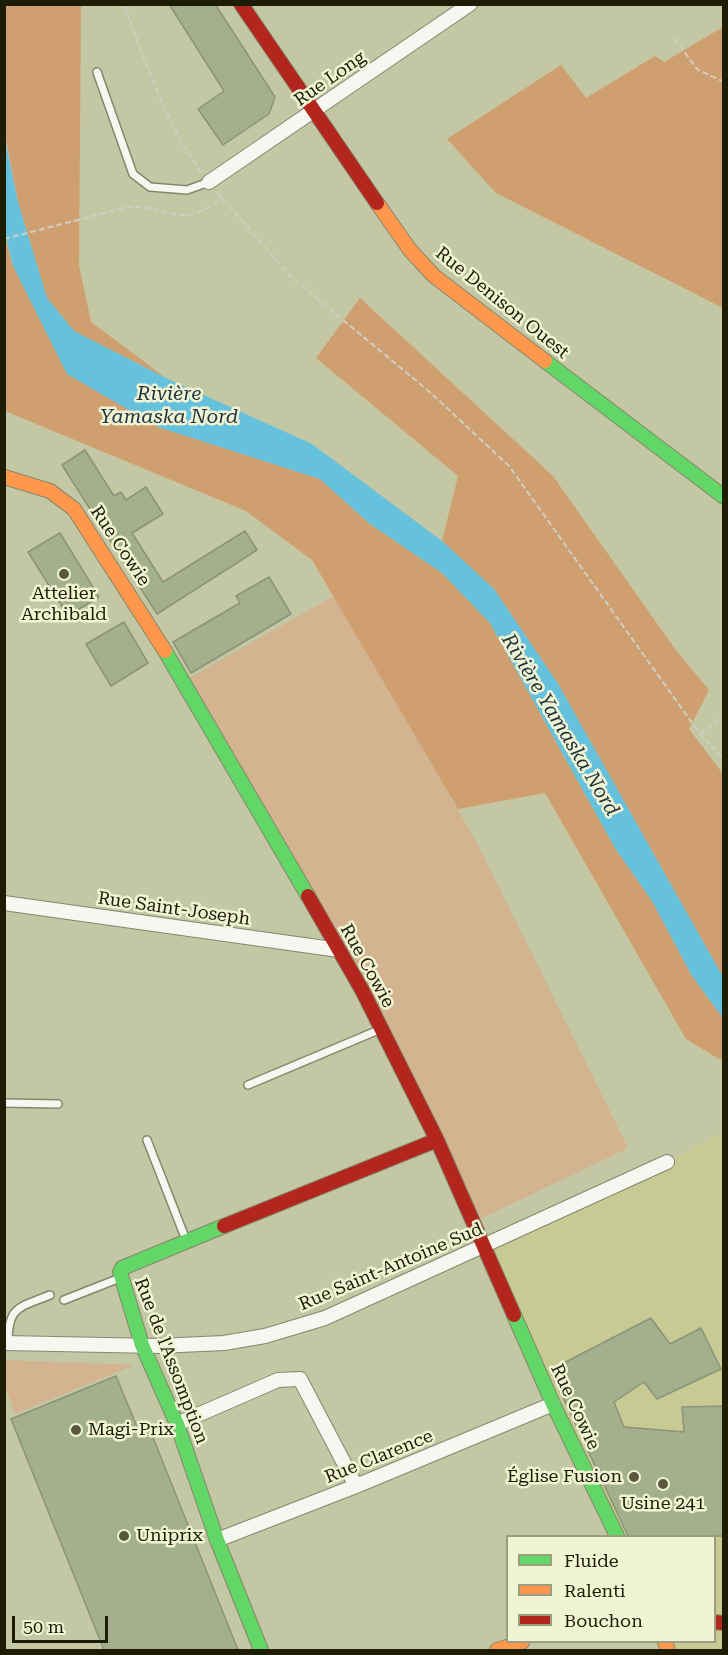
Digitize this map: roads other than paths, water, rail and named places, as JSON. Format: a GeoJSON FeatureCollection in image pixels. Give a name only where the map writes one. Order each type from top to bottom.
{"type":"FeatureCollection","features":[{"type":"Feature","properties":{"kind":"street","name":"Rue Denison Ouest"},"geometry":{"type":"LineString","coordinates":[[241,4],[410,250],[434,276],[723,497]]}},
{"type":"Feature","properties":{"kind":"street","name":"Rue Long"},"geometry":{"type":"LineString","coordinates":[[209,182],[470,4]]}},
{"type":"Feature","properties":{"kind":"street","name":"Rue Cowie"},"geometry":{"type":"LineString","coordinates":[[4,477],[45,486],[61,496],[74,509],[160,640],[339,950],[381,1029],[437,1140],[553,1404],[617,1535]]}},
{"type":"Feature","properties":{"kind":"street","name":"Rue Saint-Joseph"},"geometry":{"type":"LineString","coordinates":[[4,903],[339,950]]}},
{"type":"Feature","properties":{"kind":"street","name":"Rue de l'Assomption"},"geometry":{"type":"LineString","coordinates":[[261,1650],[217,1540],[177,1424],[142,1344],[120,1278],[122,1268],[186,1240],[437,1140]]}},
{"type":"Feature","properties":{"kind":"street","name":"Rue Saint-Antoine Sud"},"geometry":{"type":"LineString","coordinates":[[6,1343],[224,1343],[265,1336],[325,1318],[668,1162]]}},
{"type":"Feature","properties":{"kind":"street"},"geometry":{"type":"LineString","coordinates":[[177,1424],[278,1380],[300,1379],[356,1486]]}},
{"type":"Feature","properties":{"kind":"street","name":"Rue Clarence"},"geometry":{"type":"LineString","coordinates":[[217,1540],[356,1486],[553,1404]]}},
{"type":"Feature","properties":{"kind":"street"},"geometry":{"type":"LineString","coordinates":[[497,1650],[516,1643]]}},
{"type":"Feature","properties":{"kind":"lane"},"geometry":{"type":"LineString","coordinates":[[97,72],[133,174],[150,187],[187,190],[209,182]]}},
{"type":"Feature","properties":{"kind":"lane"},"geometry":{"type":"LineString","coordinates":[[248,1085],[381,1029]]}},
{"type":"Feature","properties":{"kind":"lane"},"geometry":{"type":"LineString","coordinates":[[4,1103],[58,1104]]}},
{"type":"Feature","properties":{"kind":"lane"},"geometry":{"type":"LineString","coordinates":[[147,1140],[186,1240]]}},
{"type":"Feature","properties":{"kind":"lane"},"geometry":{"type":"LineString","coordinates":[[64,1300],[120,1278]]}},
{"type":"Feature","properties":{"kind":"lane"},"geometry":{"type":"LineString","coordinates":[[6,1343],[8,1322],[16,1308],[50,1295]]}},
{"type":"Feature","properties":{"kind":"water","name":"Rivière Yamaska Nord"},"geometry":{"type":"Polygon","coordinates":[[[4,135],[18,202],[47,298],[74,331],[166,378],[312,444],[442,541],[494,589],[557,682],[723,977],[723,1018],[692,976],[652,901],[615,848],[490,623],[442,573],[370,524],[320,479],[158,427],[67,374],[13,266],[5,233],[4,135]]]}},
{"type":"Feature","properties":{"kind":"place","name":"Attelier Archibald"},"geometry":{"type":"Point","coordinates":[64,574]}},
{"type":"Feature","properties":{"kind":"place","name":"Magi-Prix"},"geometry":{"type":"Point","coordinates":[76,1430]}},
{"type":"Feature","properties":{"kind":"place","name":"Église Fusion"},"geometry":{"type":"Point","coordinates":[634,1477]}},
{"type":"Feature","properties":{"kind":"place","name":"Usine 241"},"geometry":{"type":"Point","coordinates":[663,1484]}},
{"type":"Feature","properties":{"kind":"place","name":"Uniprix"},"geometry":{"type":"Point","coordinates":[124,1536]}}]}
